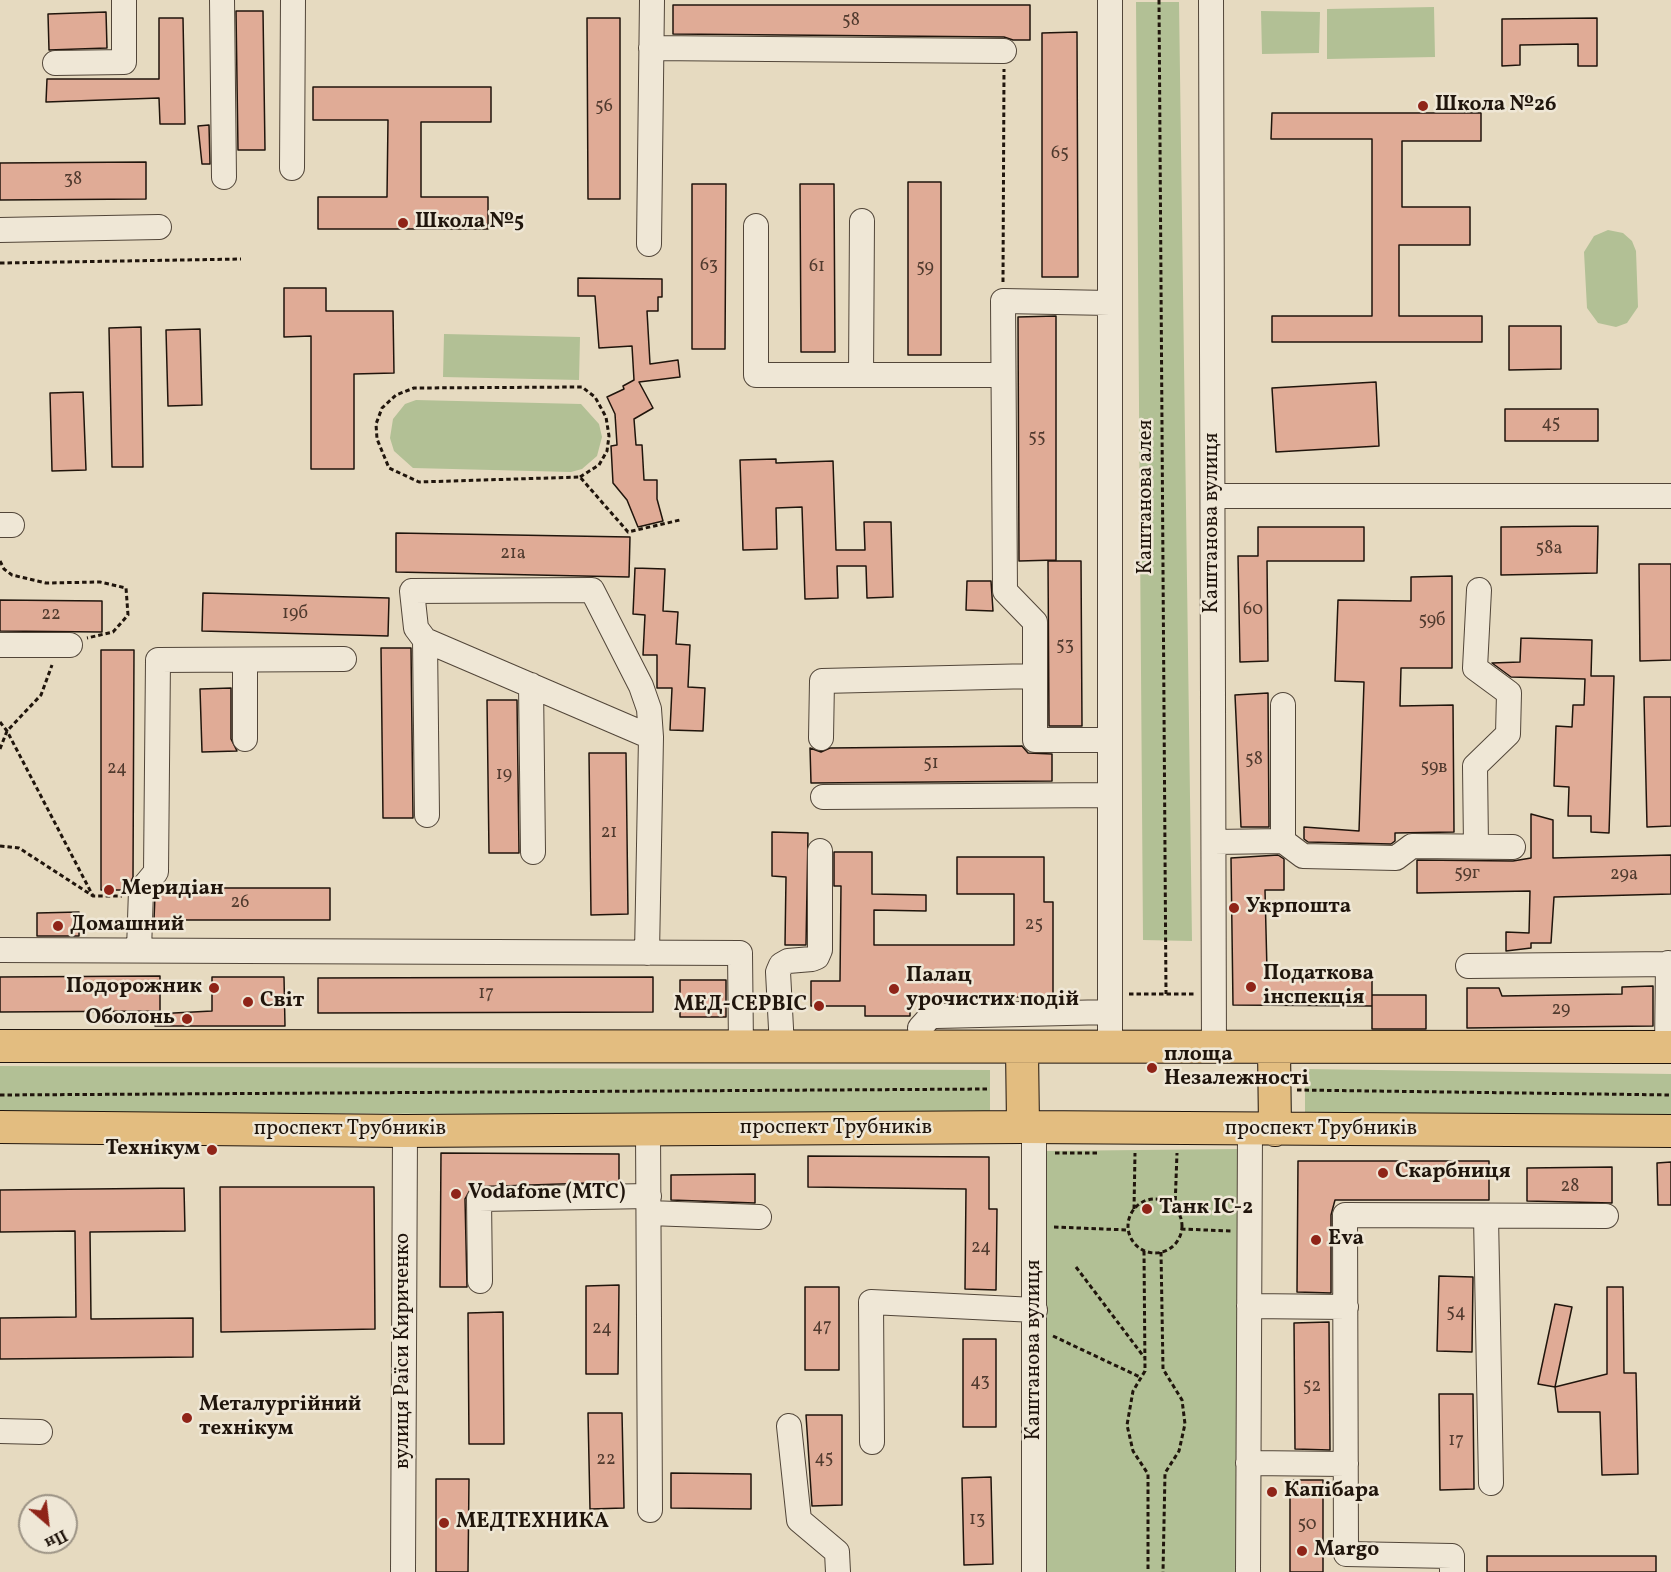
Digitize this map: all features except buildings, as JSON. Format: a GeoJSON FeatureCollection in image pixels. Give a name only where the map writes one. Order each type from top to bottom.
{"type":"FeatureCollection","features":[{"type":"Feature","properties":{"kind":"main road"},"geometry":{"type":"LineString","coordinates":[[0,1046],[1669,1047]]}},
{"type":"Feature","properties":{"kind":"main road"},"geometry":{"type":"LineString","coordinates":[[1022,1047],[1029,1127]]}},
{"type":"Feature","properties":{"kind":"main road"},"geometry":{"type":"LineString","coordinates":[[1263,1130],[1274,1047]]}},
{"type":"Feature","properties":{"kind":"main road","name":"проспект Трубників"},"geometry":{"type":"LineString","coordinates":[[0,1127],[405,1131],[1029,1127],[1671,1131]]}},
{"type":"Feature","properties":{"kind":"street"},"geometry":{"type":"LineString","coordinates":[[55,63],[124,62],[124,0]]}},
{"type":"Feature","properties":{"kind":"street"},"geometry":{"type":"LineString","coordinates":[[222,0],[224,177]]}},
{"type":"Feature","properties":{"kind":"street"},"geometry":{"type":"LineString","coordinates":[[292,168],[293,0]]}},
{"type":"Feature","properties":{"kind":"street"},"geometry":{"type":"LineString","coordinates":[[649,244],[652,0]]}},
{"type":"Feature","properties":{"kind":"street"},"geometry":{"type":"LineString","coordinates":[[1110,0],[1110,1046]]}},
{"type":"Feature","properties":{"kind":"street","name":"Каштанова вулиця"},"geometry":{"type":"LineString","coordinates":[[1211,0],[1214,1047]]}},
{"type":"Feature","properties":{"kind":"street"},"geometry":{"type":"LineString","coordinates":[[651,48],[1004,51]]}},
{"type":"Feature","properties":{"kind":"street"},"geometry":{"type":"LineString","coordinates":[[861,375],[862,221]]}},
{"type":"Feature","properties":{"kind":"street"},"geometry":{"type":"LineString","coordinates":[[756,226],[756,375],[1004,375]]}},
{"type":"Feature","properties":{"kind":"street"},"geometry":{"type":"LineString","coordinates":[[0,230],[159,227]]}},
{"type":"Feature","properties":{"kind":"street"},"geometry":{"type":"LineString","coordinates":[[1110,303],[1003,301],[1005,591],[1035,622],[1035,740],[1110,740]]}},
{"type":"Feature","properties":{"kind":"street"},"geometry":{"type":"LineString","coordinates":[[1213,496],[1671,496]]}},
{"type":"Feature","properties":{"kind":"street"},"geometry":{"type":"LineString","coordinates":[[647,953],[651,737],[649,709],[642,686],[592,590],[412,591],[416,628],[425,640],[651,737]]}},
{"type":"Feature","properties":{"kind":"street"},"geometry":{"type":"LineString","coordinates":[[1476,846],[1475,766],[1508,734],[1509,693],[1475,668],[1479,590]]}},
{"type":"Feature","properties":{"kind":"street"},"geometry":{"type":"LineString","coordinates":[[425,640],[427,815]]}},
{"type":"Feature","properties":{"kind":"street"},"geometry":{"type":"LineString","coordinates":[[0,645],[70,645]]}},
{"type":"Feature","properties":{"kind":"street"},"geometry":{"type":"LineString","coordinates":[[139,950],[141,890],[156,872],[158,660],[344,659]]}},
{"type":"Feature","properties":{"kind":"street"},"geometry":{"type":"LineString","coordinates":[[245,660],[245,739]]}},
{"type":"Feature","properties":{"kind":"street"},"geometry":{"type":"LineString","coordinates":[[821,738],[822,681],[1034,676]]}},
{"type":"Feature","properties":{"kind":"street"},"geometry":{"type":"LineString","coordinates":[[531,685],[533,852]]}},
{"type":"Feature","properties":{"kind":"street"},"geometry":{"type":"LineString","coordinates":[[1283,705],[1283,841]]}},
{"type":"Feature","properties":{"kind":"street"},"geometry":{"type":"LineString","coordinates":[[823,797],[1110,795]]}},
{"type":"Feature","properties":{"kind":"street"},"geometry":{"type":"LineString","coordinates":[[1214,842],[1283,841],[1303,856],[1396,858],[1412,846],[1513,847]]}},
{"type":"Feature","properties":{"kind":"street"},"geometry":{"type":"LineString","coordinates":[[782,1047],[778,972],[781,965],[788,961],[812,959],[820,950],[820,851]]}},
{"type":"Feature","properties":{"kind":"street"},"geometry":{"type":"LineString","coordinates":[[0,950],[740,953],[741,1047]]}},
{"type":"Feature","properties":{"kind":"street"},"geometry":{"type":"LineString","coordinates":[[1468,966],[1669,964],[1669,1047]]}},
{"type":"Feature","properties":{"kind":"street"},"geometry":{"type":"LineString","coordinates":[[920,1028],[930,1017],[936,1016],[1110,1003]]}},
{"type":"Feature","properties":{"kind":"street","name":"Каштанова вулиця"},"geometry":{"type":"LineString","coordinates":[[1029,1127],[1035,1227],[1034,1572]]}},
{"type":"Feature","properties":{"kind":"street"},"geometry":{"type":"LineString","coordinates":[[648,1130],[650,1509]]}},
{"type":"Feature","properties":{"kind":"street"},"geometry":{"type":"LineString","coordinates":[[1248,1572],[1250,1221],[1263,1130]]}},
{"type":"Feature","properties":{"kind":"street","name":"вулиця Раїси Кириченко"},"geometry":{"type":"LineString","coordinates":[[403,1572],[405,1131]]}},
{"type":"Feature","properties":{"kind":"street"},"geometry":{"type":"LineString","coordinates":[[480,1281],[479,1199],[649,1205],[759,1216]]}},
{"type":"Feature","properties":{"kind":"street"},"geometry":{"type":"LineString","coordinates":[[1452,1572],[1452,1556],[1346,1554],[1346,1215],[1606,1216]]}},
{"type":"Feature","properties":{"kind":"street"},"geometry":{"type":"LineString","coordinates":[[1486,1216],[1491,1483]]}},
{"type":"Feature","properties":{"kind":"street"},"geometry":{"type":"LineString","coordinates":[[872,1443],[871,1302],[1035,1319]]}},
{"type":"Feature","properties":{"kind":"street"},"geometry":{"type":"LineString","coordinates":[[1249,1306],[1346,1307]]}},
{"type":"Feature","properties":{"kind":"street"},"geometry":{"type":"LineString","coordinates":[[789,1426],[799,1520],[837,1552],[838,1572]]}},
{"type":"Feature","properties":{"kind":"street"},"geometry":{"type":"LineString","coordinates":[[0,1431],[40,1432]]}},
{"type":"Feature","properties":{"kind":"street"},"geometry":{"type":"LineString","coordinates":[[1248,1463],[1346,1464]]}},
{"type":"Feature","properties":{"kind":"path","name":"Каштанова алея"},"geometry":{"type":"LineString","coordinates":[[1160,0],[1166,994]]}},
{"type":"Feature","properties":{"kind":"path"},"geometry":{"type":"LineString","coordinates":[[1003,301],[1004,51]]}},
{"type":"Feature","properties":{"kind":"path"},"geometry":{"type":"LineString","coordinates":[[0,263],[241,259]]}},
{"type":"Feature","properties":{"kind":"path"},"geometry":{"type":"LineString","coordinates":[[582,387],[595,397],[606,417],[609,436],[607,451],[599,465],[580,477],[419,482],[389,468],[376,439],[376,424],[382,408],[396,395],[414,388],[582,387]]}},
{"type":"Feature","properties":{"kind":"path"},"geometry":{"type":"LineString","coordinates":[[580,477],[628,532],[680,520]]}},
{"type":"Feature","properties":{"kind":"path"},"geometry":{"type":"LineString","coordinates":[[0,722],[8,731],[93,896]]}},
{"type":"Feature","properties":{"kind":"path"},"geometry":{"type":"LineString","coordinates":[[0,846],[20,848],[93,896],[141,897]]}},
{"type":"Feature","properties":{"kind":"path"},"geometry":{"type":"LineString","coordinates":[[1110,1003],[1166,994],[1214,994]]}},
{"type":"Feature","properties":{"kind":"path"},"geometry":{"type":"LineString","coordinates":[[0,1095],[990,1089]]}},
{"type":"Feature","properties":{"kind":"path"},"geometry":{"type":"LineString","coordinates":[[1296,1090],[1671,1095]]}},
{"type":"Feature","properties":{"kind":"path"},"geometry":{"type":"LineString","coordinates":[[1134,1209],[1151,1199],[1163,1200],[1174,1208],[1181,1220],[1182,1229],[1173,1246],[1161,1252],[1144,1251],[1137,1247],[1128,1230],[1128,1221],[1134,1209],[1135,1153]]}},
{"type":"Feature","properties":{"kind":"path"},"geometry":{"type":"LineString","coordinates":[[1174,1208],[1177,1153]]}},
{"type":"Feature","properties":{"kind":"path"},"geometry":{"type":"LineString","coordinates":[[1182,1229],[1234,1231],[1250,1221]]}},
{"type":"Feature","properties":{"kind":"path"},"geometry":{"type":"LineString","coordinates":[[1035,1227],[1128,1230]]}},
{"type":"Feature","properties":{"kind":"path"},"geometry":{"type":"LineString","coordinates":[[1144,1251],[1146,1371],[1140,1377],[1129,1402],[1127,1425],[1133,1451],[1148,1474],[1148,1572]]}},
{"type":"Feature","properties":{"kind":"path"},"geometry":{"type":"LineString","coordinates":[[1161,1252],[1163,1369],[1182,1400],[1185,1424],[1179,1451],[1165,1473],[1163,1572]]}},
{"type":"Feature","properties":{"kind":"path"},"geometry":{"type":"LineString","coordinates":[[1076,1266],[1145,1359]]}},
{"type":"Feature","properties":{"kind":"path"},"geometry":{"type":"LineString","coordinates":[[1035,1319],[1140,1377]]}},
{"type":"Feature","properties":{"kind":"green space"},"geometry":{"type":"Polygon","coordinates":[[[1136,2],[1179,2],[1192,941],[1143,940],[1136,2]]]}},
{"type":"Feature","properties":{"kind":"green space"},"geometry":{"type":"Polygon","coordinates":[[[1434,7],[1435,57],[1327,59],[1327,9],[1434,7]]]}},
{"type":"Feature","properties":{"kind":"green space"},"geometry":{"type":"Polygon","coordinates":[[[1261,11],[1320,12],[1319,53],[1262,54],[1261,11]]]}},
{"type":"Feature","properties":{"kind":"green space"},"geometry":{"type":"Polygon","coordinates":[[[1608,230],[1623,233],[1632,241],[1636,251],[1638,307],[1627,323],[1616,327],[1598,323],[1587,308],[1584,252],[1594,236],[1608,230]]]}},
{"type":"Feature","properties":{"kind":"green space"},"geometry":{"type":"Polygon","coordinates":[[[444,334],[580,337],[579,380],[443,377],[444,334]]]}},
{"type":"Feature","properties":{"kind":"green space"},"geometry":{"type":"Polygon","coordinates":[[[416,400],[581,404],[599,424],[602,437],[597,456],[582,469],[571,472],[413,468],[394,451],[390,438],[393,419],[405,404],[416,400]]]}},
{"type":"Feature","properties":{"kind":"green space"},"geometry":{"type":"Polygon","coordinates":[[[0,1066],[990,1070],[990,1116],[0,1112],[0,1066]]]}},
{"type":"Feature","properties":{"kind":"green space"},"geometry":{"type":"Polygon","coordinates":[[[1305,1069],[1671,1074],[1671,1119],[1305,1114],[1305,1069]]]}},
{"type":"Feature","properties":{"kind":"green space"},"geometry":{"type":"Polygon","coordinates":[[[1238,1149],[1241,1572],[1045,1572],[1042,1151],[1238,1149]]]}},
{"type":"Feature","properties":{"kind":"place","name":"Школа №26"},"geometry":{"type":"Point","coordinates":[1423,106]}},
{"type":"Feature","properties":{"kind":"place","name":"Школа №5"},"geometry":{"type":"Point","coordinates":[403,223]}},
{"type":"Feature","properties":{"kind":"place","name":"Меридіан"},"geometry":{"type":"Point","coordinates":[109,890]}},
{"type":"Feature","properties":{"kind":"place","name":"Укрпошта"},"geometry":{"type":"Point","coordinates":[1234,908]}},
{"type":"Feature","properties":{"kind":"place","name":"Домашний"},"geometry":{"type":"Point","coordinates":[58,926]}},
{"type":"Feature","properties":{"kind":"place","name":"Податкова інспекція"},"geometry":{"type":"Point","coordinates":[1251,987]}},
{"type":"Feature","properties":{"kind":"place","name":"Подорожник"},"geometry":{"type":"Point","coordinates":[214,988]}},
{"type":"Feature","properties":{"kind":"place","name":"Палац урочистих подій"},"geometry":{"type":"Point","coordinates":[894,989]}},
{"type":"Feature","properties":{"kind":"place","name":"Світ"},"geometry":{"type":"Point","coordinates":[248,1002]}},
{"type":"Feature","properties":{"kind":"place","name":"МЕД-СЕРВІС"},"geometry":{"type":"Point","coordinates":[819,1006]}},
{"type":"Feature","properties":{"kind":"place","name":"Оболонь"},"geometry":{"type":"Point","coordinates":[187,1019]}},
{"type":"Feature","properties":{"kind":"place","name":"площа Незалежності"},"geometry":{"type":"Point","coordinates":[1152,1068]}},
{"type":"Feature","properties":{"kind":"place","name":"Технікум"},"geometry":{"type":"Point","coordinates":[212,1150]}},
{"type":"Feature","properties":{"kind":"place","name":"Скарбниця"},"geometry":{"type":"Point","coordinates":[1383,1173]}},
{"type":"Feature","properties":{"kind":"place","name":"Vodafone (МТС)"},"geometry":{"type":"Point","coordinates":[456,1194]}},
{"type":"Feature","properties":{"kind":"place","name":"Танк ІС-2"},"geometry":{"type":"Point","coordinates":[1147,1209]}},
{"type":"Feature","properties":{"kind":"place","name":"Eva"},"geometry":{"type":"Point","coordinates":[1316,1240]}},
{"type":"Feature","properties":{"kind":"place","name":"Металургійний технікум"},"geometry":{"type":"Point","coordinates":[187,1418]}},
{"type":"Feature","properties":{"kind":"place","name":"Капібара"},"geometry":{"type":"Point","coordinates":[1272,1492]}},
{"type":"Feature","properties":{"kind":"place","name":"МЕДТЕХНИКА"},"geometry":{"type":"Point","coordinates":[444,1523]}},
{"type":"Feature","properties":{"kind":"place","name":"Margo"},"geometry":{"type":"Point","coordinates":[1302,1551]}}]}
